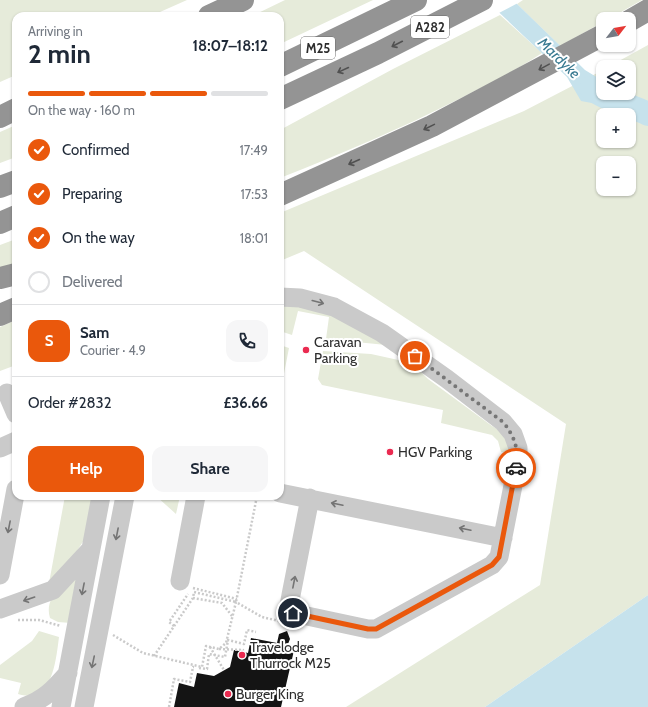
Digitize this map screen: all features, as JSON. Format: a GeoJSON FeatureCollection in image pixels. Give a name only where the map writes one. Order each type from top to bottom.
{"type":"FeatureCollection","features":[{"type":"Feature","properties":{"kind":"highway"},"geometry":{"type":"LineString","coordinates":[[218,12],[243,0]]}},
{"type":"Feature","properties":{"kind":"highway","name":"M25"},"geometry":{"type":"LineString","coordinates":[[284,64],[416,0]]}},
{"type":"Feature","properties":{"kind":"highway","name":"A282"},"geometry":{"type":"LineString","coordinates":[[284,97],[378,53],[482,0]]}},
{"type":"Feature","properties":{"kind":"highway"},"geometry":{"type":"LineString","coordinates":[[636,17],[648,10]]}},
{"type":"Feature","properties":{"kind":"highway"},"geometry":{"type":"LineString","coordinates":[[284,193],[389,146],[488,98],[596,39]]}},
{"type":"Feature","properties":{"kind":"highway"},"geometry":{"type":"LineString","coordinates":[[0,114],[12,110]]}},
{"type":"Feature","properties":{"kind":"highway"},"geometry":{"type":"LineString","coordinates":[[0,117],[12,110]]}},
{"type":"Feature","properties":{"kind":"highway"},"geometry":{"type":"LineString","coordinates":[[0,187],[12,182]]}},
{"type":"Feature","properties":{"kind":"highway"},"geometry":{"type":"LineString","coordinates":[[0,223],[12,218]]}},
{"type":"Feature","properties":{"kind":"highway"},"geometry":{"type":"LineString","coordinates":[[0,278],[12,275]]}},
{"type":"Feature","properties":{"kind":"highway"},"geometry":{"type":"LineString","coordinates":[[0,315],[12,310]]}},
{"type":"Feature","properties":{"kind":"lane"},"geometry":{"type":"LineString","coordinates":[[284,297],[300,298],[334,307],[351,314],[382,333],[448,379],[503,422],[513,434],[518,448],[518,460],[499,557],[492,565],[376,629],[359,628],[293,613],[290,609],[290,600],[310,498]]}},
{"type":"Feature","properties":{"kind":"lane"},"geometry":{"type":"LineString","coordinates":[[8,393],[12,404]]}},
{"type":"Feature","properties":{"kind":"lane"},"geometry":{"type":"LineString","coordinates":[[0,448],[12,443]]}},
{"type":"Feature","properties":{"kind":"lane"},"geometry":{"type":"LineString","coordinates":[[284,494],[503,538]]}},
{"type":"Feature","properties":{"kind":"lane"},"geometry":{"type":"LineString","coordinates":[[0,574],[14,500]]}},
{"type":"Feature","properties":{"kind":"lane"},"geometry":{"type":"LineString","coordinates":[[62,707],[100,500]]}},
{"type":"Feature","properties":{"kind":"lane"},"geometry":{"type":"LineString","coordinates":[[84,707],[124,500]]}},
{"type":"Feature","properties":{"kind":"lane"},"geometry":{"type":"LineString","coordinates":[[180,581],[195,500]]}},
{"type":"Feature","properties":{"kind":"lane"},"geometry":{"type":"LineString","coordinates":[[0,609],[53,590],[91,549]]}},
{"type":"Feature","properties":{"kind":"lane"},"geometry":{"type":"LineString","coordinates":[[24,707],[41,700],[49,694],[69,672]]}},
{"type":"Feature","properties":{"kind":"path"},"geometry":{"type":"LineString","coordinates":[[219,649],[226,643],[233,617],[256,500]]}},
{"type":"Feature","properties":{"kind":"path"},"geometry":{"type":"LineString","coordinates":[[174,626],[169,622],[186,599],[191,588],[236,600],[262,617],[282,622]]}},
{"type":"Feature","properties":{"kind":"path"},"geometry":{"type":"LineString","coordinates":[[154,656],[193,598],[194,592],[236,600]]}},
{"type":"Feature","properties":{"kind":"path"},"geometry":{"type":"LineString","coordinates":[[193,598],[222,603],[233,617]]}},
{"type":"Feature","properties":{"kind":"path"},"geometry":{"type":"LineString","coordinates":[[169,707],[174,679],[190,682],[193,666],[206,669],[209,654],[225,657],[228,640],[244,644],[248,630],[256,632]]}},
{"type":"Feature","properties":{"kind":"path"},"geometry":{"type":"LineString","coordinates":[[158,657],[202,667],[206,646],[219,649],[243,650],[242,652]]}},
{"type":"Feature","properties":{"kind":"path"},"geometry":{"type":"LineString","coordinates":[[210,647],[224,670]]}},
{"type":"Feature","properties":{"kind":"green space"},"geometry":{"type":"Polygon","coordinates":[[[0,0],[187,0],[160,12],[12,12],[12,77],[0,82],[0,0]]]}},
{"type":"Feature","properties":{"kind":"green space"},"geometry":{"type":"Polygon","coordinates":[[[285,0],[373,0],[284,42],[284,12],[260,12],[285,0]]]}},
{"type":"Feature","properties":{"kind":"green space"},"geometry":{"type":"Polygon","coordinates":[[[523,0],[642,0],[621,12],[596,12],[596,26],[560,46],[517,4],[523,0]]]}},
{"type":"Feature","properties":{"kind":"green space"},"geometry":{"type":"Polygon","coordinates":[[[500,15],[542,53],[501,78],[415,121],[284,176],[284,128],[393,69],[500,15]]]}},
{"type":"Feature","properties":{"kind":"green space"},"geometry":{"type":"Polygon","coordinates":[[[648,45],[648,595],[485,707],[346,707],[540,585],[566,424],[304,251],[284,259],[284,211],[524,111],[596,74],[596,100],[636,100],[636,60],[621,60],[648,45]]]}},
{"type":"Feature","properties":{"kind":"green space"},"geometry":{"type":"Polygon","coordinates":[[[12,127],[12,158],[0,163],[0,132],[12,127]]]}},
{"type":"Feature","properties":{"kind":"green space"},"geometry":{"type":"Polygon","coordinates":[[[12,240],[12,265],[0,268],[0,245],[12,240]]]}},
{"type":"Feature","properties":{"kind":"green space"},"geometry":{"type":"Polygon","coordinates":[[[284,305],[326,311],[386,345],[326,339],[329,317],[298,311],[292,335],[284,332],[284,305]]]}},
{"type":"Feature","properties":{"kind":"green space"},"geometry":{"type":"Polygon","coordinates":[[[12,322],[12,366],[0,371],[0,327],[12,322]]]}},
{"type":"Feature","properties":{"kind":"green space"},"geometry":{"type":"Polygon","coordinates":[[[284,346],[289,348],[284,374],[284,346]]]}},
{"type":"Feature","properties":{"kind":"green space"},"geometry":{"type":"Polygon","coordinates":[[[323,351],[371,354],[412,363],[428,379],[501,432],[507,440],[510,461],[506,453],[501,452],[498,441],[492,435],[441,423],[443,410],[322,385],[318,379],[323,351]]]}},
{"type":"Feature","properties":{"kind":"green space"},"geometry":{"type":"Polygon","coordinates":[[[64,500],[95,500],[90,531],[67,566],[49,583],[64,500]]]}},
{"type":"Feature","properties":{"kind":"green space"},"geometry":{"type":"Polygon","coordinates":[[[160,500],[179,500],[176,514],[160,500]]]}},
{"type":"Feature","properties":{"kind":"green space"},"geometry":{"type":"Polygon","coordinates":[[[81,568],[71,623],[58,622],[50,618],[49,610],[53,596],[63,584],[81,568]]]}},
{"type":"Feature","properties":{"kind":"green space"},"geometry":{"type":"Polygon","coordinates":[[[39,631],[59,637],[54,668],[46,687],[39,693],[30,696],[18,694],[21,683],[0,678],[0,665],[32,641],[39,631]]]}},
{"type":"Feature","properties":{"kind":"water"},"geometry":{"type":"Polygon","coordinates":[[[486,0],[513,0],[585,70],[596,77],[596,100],[621,100],[613,107],[581,101],[567,77],[486,0]]]}},
{"type":"Feature","properties":{"kind":"water"},"geometry":{"type":"Polygon","coordinates":[[[648,595],[648,707],[485,707],[648,595]]]}},
{"type":"Feature","properties":{"kind":"pier"},"geometry":{"type":"Polygon","coordinates":[[[484,0],[515,0],[518,3],[497,14],[484,0]]]}},
{"type":"Feature","properties":{"kind":"building"},"geometry":{"type":"Polygon","coordinates":[[[287,631],[290,639],[288,644],[295,646],[281,707],[174,707],[179,683],[194,687],[197,673],[214,676],[230,667],[234,650],[248,653],[251,638],[277,643],[279,634],[287,631]]]}},
{"type":"Feature","properties":{"kind":"waterway","name":"Mardyke"},"geometry":{"type":"LineString","coordinates":[[591,88],[610,99],[648,114]]}},
{"type":"Feature","properties":{"kind":"way so far"},"geometry":{"type":"LineString","coordinates":[[415,356],[448,379],[503,422],[513,434],[518,448],[516,468]]}},
{"type":"Feature","properties":{"kind":"place","name":"Caravan Parking"},"geometry":{"type":"Point","coordinates":[306,350]}},
{"type":"Feature","properties":{"kind":"place","name":"HGV Parking"},"geometry":{"type":"Point","coordinates":[390,452]}},
{"type":"Feature","properties":{"kind":"place","name":"Travelodge Thurrock M25"},"geometry":{"type":"Point","coordinates":[242,655]}},
{"type":"Feature","properties":{"kind":"place","name":"Burger King"},"geometry":{"type":"Point","coordinates":[228,694]}},
{"type":"Feature","properties":{"kind":"route"},"geometry":{"type":"LineString","coordinates":[[293,613],[368,629],[376,629],[492,565],[499,557],[516,468]]}}]}
